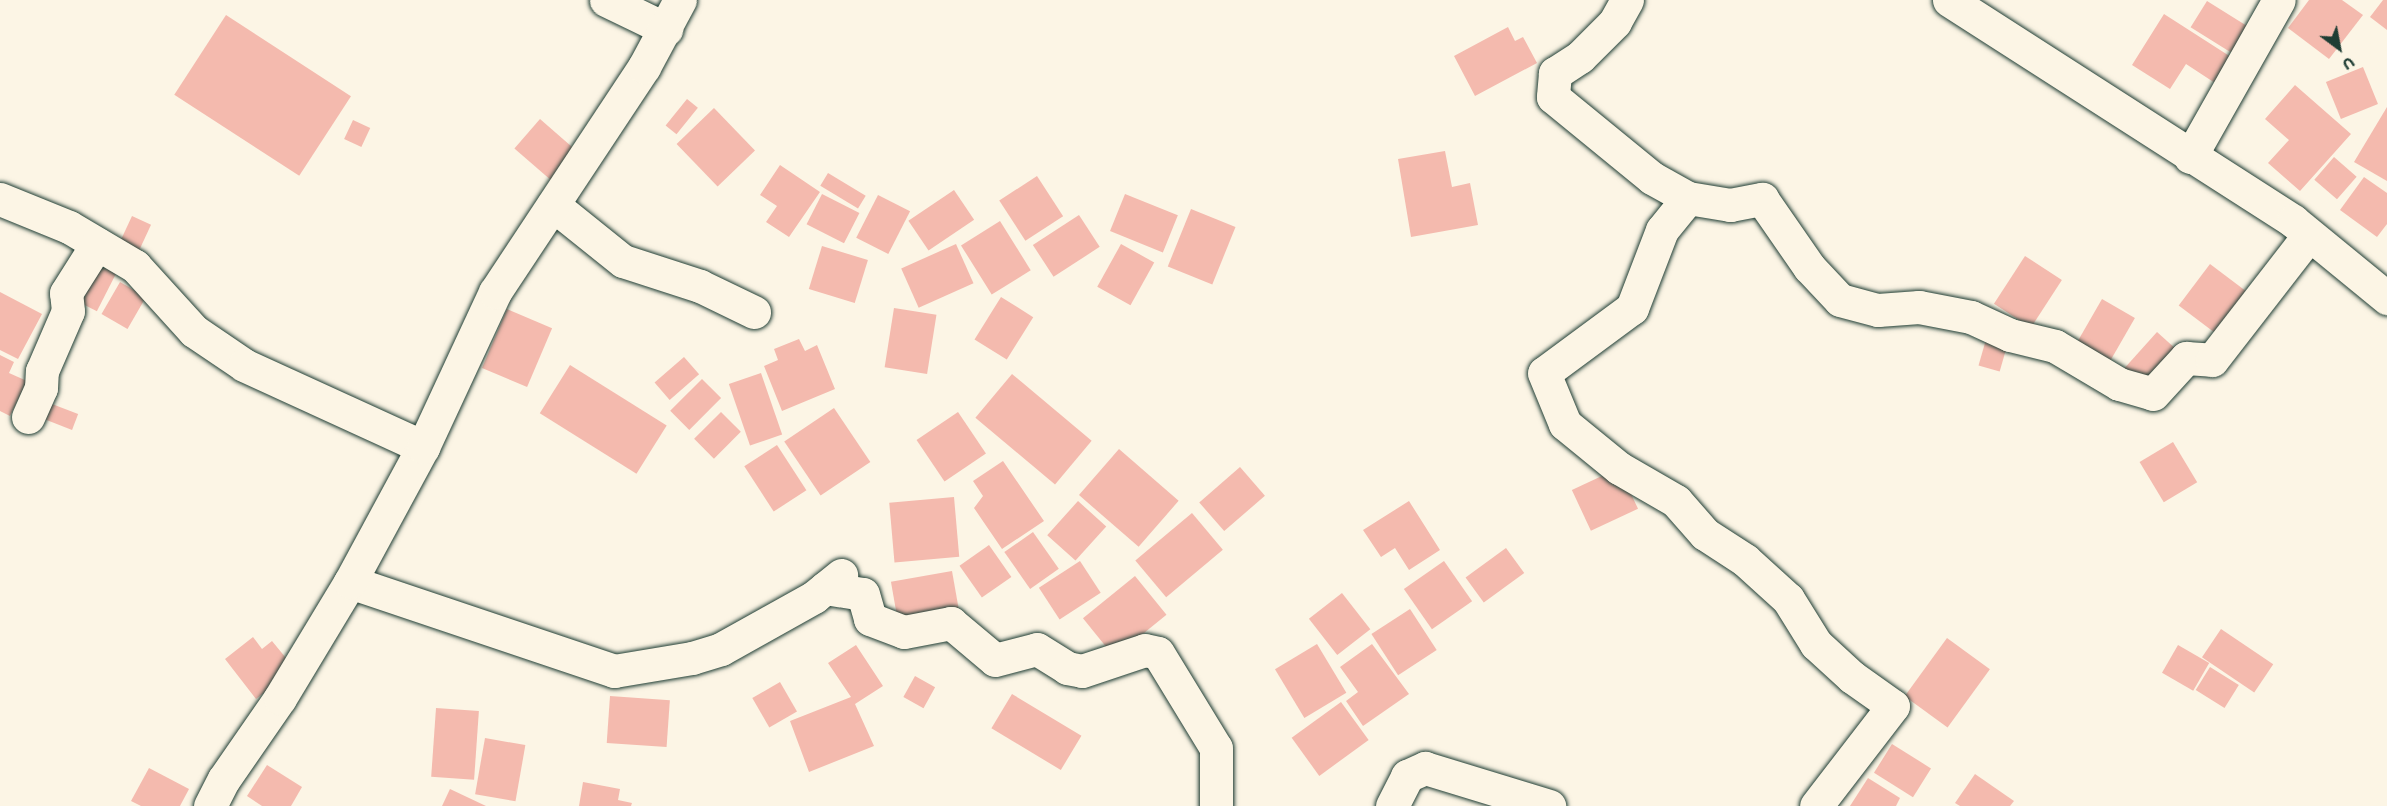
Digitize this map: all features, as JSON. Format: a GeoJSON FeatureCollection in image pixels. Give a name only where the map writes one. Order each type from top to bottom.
{"type":"FeatureCollection","features":[{"type":"Feature","properties":{"kind":"street"},"geometry":{"type":"LineString","coordinates":[[606,0],[666,29]]}},
{"type":"Feature","properties":{"kind":"street"},"geometry":{"type":"LineString","coordinates":[[210,806],[224,779],[280,698],[350,582],[423,447],[495,292],[554,205],[666,29],[680,0]]}},
{"type":"Feature","properties":{"kind":"street"},"geometry":{"type":"LineString","coordinates":[[1626,0],[1615,22],[1580,57],[1555,73],[1552,97],[1652,178],[1688,198],[1730,205],[1762,199],[1809,267],[1840,300],[1878,310],[1919,307],[1971,317],[2010,335],[2055,346],[2119,384],[2154,394],[2186,358],[2212,360],[2309,235]]}},
{"type":"Feature","properties":{"kind":"street"},"geometry":{"type":"LineString","coordinates":[[1949,0],[2309,235],[2387,298]]}},
{"type":"Feature","properties":{"kind":"street"},"geometry":{"type":"LineString","coordinates":[[2190,157],[2278,0]]}},
{"type":"Feature","properties":{"kind":"street"},"geometry":{"type":"LineString","coordinates":[[1688,198],[1662,230],[1632,308],[1544,373],[1565,424],[1619,468],[1676,501],[1705,534],[1745,561],[1788,599],[1816,645],[1852,677],[1893,706],[1816,806]]}},
{"type":"Feature","properties":{"kind":"street"},"geometry":{"type":"LineString","coordinates":[[0,199],[69,226],[135,266],[194,331],[244,364],[423,447]]}},
{"type":"Feature","properties":{"kind":"street"},"geometry":{"type":"LineString","coordinates":[[554,205],[623,261],[700,285],[754,312]]}},
{"type":"Feature","properties":{"kind":"street"},"geometry":{"type":"LineString","coordinates":[[28,417],[41,388],[42,371],[68,311],[66,293],[97,244]]}},
{"type":"Feature","properties":{"kind":"street"},"geometry":{"type":"LineString","coordinates":[[350,582],[614,671],[692,658],[721,649],[774,621],[837,578],[863,594],[870,619],[903,632],[951,622],[995,660],[1037,649],[1067,668],[1082,671],[1145,650],[1158,653],[1216,748],[1216,806]]}},
{"type":"Feature","properties":{"kind":"street"},"geometry":{"type":"LineString","coordinates":[[1392,806],[1407,776],[1425,768],[1549,806]]}},
{"type":"Feature","properties":{"kind":"building"},"geometry":{"type":"Polygon","coordinates":[[[2309,0],[2342,0],[2363,15],[2329,59],[2288,28],[2309,0]]]}},
{"type":"Feature","properties":{"kind":"building"},"geometry":{"type":"Polygon","coordinates":[[[2383,0],[2387,0],[2387,30],[2370,17],[2383,0]]]}},
{"type":"Feature","properties":{"kind":"building"},"geometry":{"type":"Polygon","coordinates":[[[2207,1],[2250,28],[2234,54],[2191,27],[2207,1]]]}},
{"type":"Feature","properties":{"kind":"building"},"geometry":{"type":"Polygon","coordinates":[[[2164,14],[2231,57],[2215,83],[2186,64],[2170,89],[2132,65],[2164,14]]]}},
{"type":"Feature","properties":{"kind":"building"},"geometry":{"type":"Polygon","coordinates":[[[226,15],[351,96],[299,176],[174,95],[226,15]]]}},
{"type":"Feature","properties":{"kind":"building"},"geometry":{"type":"Polygon","coordinates":[[[1508,27],[1515,41],[1523,37],[1537,63],[1475,96],[1454,56],[1508,27]]]}},
{"type":"Feature","properties":{"kind":"building"},"geometry":{"type":"Polygon","coordinates":[[[2363,67],[2378,104],[2341,119],[2326,82],[2363,67]]]}},
{"type":"Feature","properties":{"kind":"building"},"geometry":{"type":"Polygon","coordinates":[[[2295,85],[2351,134],[2300,191],[2268,163],[2289,140],[2265,119],[2295,85]]]}},
{"type":"Feature","properties":{"kind":"building"},"geometry":{"type":"Polygon","coordinates":[[[687,99],[698,108],[676,134],[666,125],[687,99]]]}},
{"type":"Feature","properties":{"kind":"building"},"geometry":{"type":"Polygon","coordinates":[[[2387,107],[2387,181],[2354,162],[2387,107]]]}},
{"type":"Feature","properties":{"kind":"building"},"geometry":{"type":"Polygon","coordinates":[[[714,108],[755,150],[718,187],[677,144],[714,108]]]}},
{"type":"Feature","properties":{"kind":"building"},"geometry":{"type":"Polygon","coordinates":[[[540,119],[577,151],[551,181],[514,148],[540,119]]]}},
{"type":"Feature","properties":{"kind":"building"},"geometry":{"type":"Polygon","coordinates":[[[353,120],[370,128],[361,147],[344,139],[353,120]]]}},
{"type":"Feature","properties":{"kind":"building"},"geometry":{"type":"Polygon","coordinates":[[[1445,151],[1452,187],[1470,183],[1478,225],[1411,237],[1398,159],[1445,151]]]}},
{"type":"Feature","properties":{"kind":"building"},"geometry":{"type":"Polygon","coordinates":[[[2334,157],[2357,177],[2337,199],[2314,180],[2334,157]]]}},
{"type":"Feature","properties":{"kind":"building"},"geometry":{"type":"Polygon","coordinates":[[[780,165],[820,192],[789,237],[766,222],[777,206],[760,195],[780,165]]]}},
{"type":"Feature","properties":{"kind":"building"},"geometry":{"type":"Polygon","coordinates":[[[828,173],[866,196],[858,209],[820,186],[828,173]]]}},
{"type":"Feature","properties":{"kind":"building"},"geometry":{"type":"Polygon","coordinates":[[[1037,176],[1063,216],[1025,241],[999,201],[1037,176]]]}},
{"type":"Feature","properties":{"kind":"building"},"geometry":{"type":"Polygon","coordinates":[[[2364,177],[2387,193],[2387,224],[2377,237],[2340,210],[2364,177]]]}},
{"type":"Feature","properties":{"kind":"building"},"geometry":{"type":"Polygon","coordinates":[[[954,190],[974,220],[929,251],[908,221],[954,190]]]}},
{"type":"Feature","properties":{"kind":"building"},"geometry":{"type":"Polygon","coordinates":[[[822,194],[859,213],[844,243],[807,224],[822,194]]]}},
{"type":"Feature","properties":{"kind":"building"},"geometry":{"type":"Polygon","coordinates":[[[1125,194],[1178,215],[1163,252],[1110,231],[1125,194]]]}},
{"type":"Feature","properties":{"kind":"building"},"geometry":{"type":"Polygon","coordinates":[[[878,195],[910,211],[888,254],[856,238],[878,195]]]}},
{"type":"Feature","properties":{"kind":"building"},"geometry":{"type":"Polygon","coordinates":[[[1191,209],[1236,227],[1212,284],[1168,266],[1191,209]]]}},
{"type":"Feature","properties":{"kind":"building"},"geometry":{"type":"Polygon","coordinates":[[[1079,215],[1100,247],[1054,277],[1033,245],[1079,215]]]}},
{"type":"Feature","properties":{"kind":"building"},"geometry":{"type":"Polygon","coordinates":[[[132,216],[151,225],[139,250],[120,241],[132,216]]]}},
{"type":"Feature","properties":{"kind":"building"},"geometry":{"type":"Polygon","coordinates":[[[1000,221],[1031,270],[992,295],[961,245],[1000,221]]]}},
{"type":"Feature","properties":{"kind":"building"},"geometry":{"type":"Polygon","coordinates":[[[956,244],[973,283],[919,308],[901,268],[956,244]]]}},
{"type":"Feature","properties":{"kind":"building"},"geometry":{"type":"Polygon","coordinates":[[[1121,244],[1154,262],[1130,305],[1097,287],[1121,244]]]}},
{"type":"Feature","properties":{"kind":"building"},"geometry":{"type":"Polygon","coordinates":[[[822,246],[868,260],[855,303],[809,289],[822,246]]]}},
{"type":"Feature","properties":{"kind":"building"},"geometry":{"type":"Polygon","coordinates":[[[2025,256],[2062,280],[2031,328],[1994,304],[2025,256]]]}},
{"type":"Feature","properties":{"kind":"building"},"geometry":{"type":"Polygon","coordinates":[[[91,261],[116,274],[97,311],[72,298],[91,261]]]}},
{"type":"Feature","properties":{"kind":"building"},"geometry":{"type":"Polygon","coordinates":[[[2210,264],[2249,293],[2218,335],[2179,306],[2210,264]]]}},
{"type":"Feature","properties":{"kind":"building"},"geometry":{"type":"Polygon","coordinates":[[[120,282],[146,297],[127,329],[102,314],[120,282]]]}},
{"type":"Feature","properties":{"kind":"building"},"geometry":{"type":"Polygon","coordinates":[[[0,292],[42,314],[18,359],[0,350],[0,292]]]}},
{"type":"Feature","properties":{"kind":"building"},"geometry":{"type":"Polygon","coordinates":[[[1001,297],[1033,317],[1007,360],[975,339],[1001,297]]]}},
{"type":"Feature","properties":{"kind":"building"},"geometry":{"type":"Polygon","coordinates":[[[2102,299],[2135,318],[2108,364],[2076,345],[2102,299]]]}},
{"type":"Feature","properties":{"kind":"building"},"geometry":{"type":"Polygon","coordinates":[[[894,308],[936,315],[927,374],[885,367],[894,308]]]}},
{"type":"Feature","properties":{"kind":"building"},"geometry":{"type":"Polygon","coordinates":[[[507,309],[552,328],[527,387],[482,368],[507,309]]]}},
{"type":"Feature","properties":{"kind":"building"},"geometry":{"type":"Polygon","coordinates":[[[1989,329],[2010,335],[2000,372],[1979,366],[1989,329]]]}},
{"type":"Feature","properties":{"kind":"building"},"geometry":{"type":"Polygon","coordinates":[[[2157,332],[2186,358],[2153,395],[2124,368],[2157,332]]]}},
{"type":"Feature","properties":{"kind":"building"},"geometry":{"type":"Polygon","coordinates":[[[799,339],[805,351],[817,345],[835,389],[782,411],[764,366],[778,360],[774,349],[799,339]]]}},
{"type":"Feature","properties":{"kind":"building"},"geometry":{"type":"Polygon","coordinates":[[[0,355],[14,362],[9,373],[27,381],[10,416],[0,411],[0,355]]]}},
{"type":"Feature","properties":{"kind":"building"},"geometry":{"type":"Polygon","coordinates":[[[684,357],[699,374],[670,400],[655,383],[684,357]]]}},
{"type":"Feature","properties":{"kind":"building"},"geometry":{"type":"Polygon","coordinates":[[[570,365],[667,425],[636,474],[540,413],[570,365]]]}},
{"type":"Feature","properties":{"kind":"building"},"geometry":{"type":"Polygon","coordinates":[[[761,373],[782,434],[750,446],[729,384],[761,373]]]}},
{"type":"Feature","properties":{"kind":"building"},"geometry":{"type":"Polygon","coordinates":[[[1012,374],[1092,441],[1055,485],[975,418],[1012,374]]]}},
{"type":"Feature","properties":{"kind":"building"},"geometry":{"type":"Polygon","coordinates":[[[702,379],[721,398],[689,430],[670,411],[702,379]]]}},
{"type":"Feature","properties":{"kind":"building"},"geometry":{"type":"Polygon","coordinates":[[[52,404],[78,414],[72,430],[46,420],[52,404]]]}},
{"type":"Feature","properties":{"kind":"building"},"geometry":{"type":"Polygon","coordinates":[[[834,408],[870,462],[821,495],[784,442],[834,408]]]}},
{"type":"Feature","properties":{"kind":"building"},"geometry":{"type":"Polygon","coordinates":[[[721,412],[741,432],[714,459],[694,439],[721,412]]]}},
{"type":"Feature","properties":{"kind":"building"},"geometry":{"type":"Polygon","coordinates":[[[958,412],[986,453],[945,481],[917,440],[958,412]]]}},
{"type":"Feature","properties":{"kind":"building"},"geometry":{"type":"Polygon","coordinates":[[[2173,442],[2197,482],[2164,502],[2140,462],[2173,442]]]}},
{"type":"Feature","properties":{"kind":"building"},"geometry":{"type":"Polygon","coordinates":[[[777,445],[806,490],[774,512],[744,466],[777,445]]]}},
{"type":"Feature","properties":{"kind":"building"},"geometry":{"type":"Polygon","coordinates":[[[1119,449],[1179,501],[1139,547],[1079,495],[1119,449]]]}},
{"type":"Feature","properties":{"kind":"building"},"geometry":{"type":"Polygon","coordinates":[[[1003,461],[1044,521],[1002,549],[974,508],[983,496],[973,481],[1003,461]]]}},
{"type":"Feature","properties":{"kind":"building"},"geometry":{"type":"Polygon","coordinates":[[[1240,467],[1265,496],[1224,531],[1199,502],[1240,467]]]}},
{"type":"Feature","properties":{"kind":"building"},"geometry":{"type":"Polygon","coordinates":[[[1619,468],[1638,509],[1591,531],[1572,490],[1619,468]]]}},
{"type":"Feature","properties":{"kind":"building"},"geometry":{"type":"Polygon","coordinates":[[[954,497],[959,557],[894,562],[889,503],[954,497]]]}},
{"type":"Feature","properties":{"kind":"building"},"geometry":{"type":"Polygon","coordinates":[[[1078,501],[1106,526],[1075,561],[1047,535],[1078,501]]]}},
{"type":"Feature","properties":{"kind":"building"},"geometry":{"type":"Polygon","coordinates":[[[1409,501],[1440,550],[1409,570],[1395,548],[1381,557],[1363,530],[1409,501]]]}},
{"type":"Feature","properties":{"kind":"building"},"geometry":{"type":"Polygon","coordinates":[[[1192,513],[1223,550],[1166,597],[1135,561],[1192,513]]]}},
{"type":"Feature","properties":{"kind":"building"},"geometry":{"type":"Polygon","coordinates":[[[1033,532],[1059,569],[1030,589],[1004,552],[1033,532]]]}},
{"type":"Feature","properties":{"kind":"building"},"geometry":{"type":"Polygon","coordinates":[[[989,545],[1011,577],[982,598],[960,566],[989,545]]]}},
{"type":"Feature","properties":{"kind":"building"},"geometry":{"type":"Polygon","coordinates":[[[1506,548],[1524,573],[1484,602],[1466,577],[1506,548]]]}},
{"type":"Feature","properties":{"kind":"building"},"geometry":{"type":"Polygon","coordinates":[[[1080,561],[1101,593],[1060,620],[1039,588],[1080,561]]]}},
{"type":"Feature","properties":{"kind":"building"},"geometry":{"type":"Polygon","coordinates":[[[1444,561],[1472,601],[1432,629],[1404,589],[1444,561]]]}},
{"type":"Feature","properties":{"kind":"building"},"geometry":{"type":"Polygon","coordinates":[[[952,571],[959,612],[898,623],[891,582],[952,571]]]}},
{"type":"Feature","properties":{"kind":"building"},"geometry":{"type":"Polygon","coordinates":[[[1135,576],[1166,615],[1114,657],[1083,618],[1135,576]]]}},
{"type":"Feature","properties":{"kind":"building"},"geometry":{"type":"Polygon","coordinates":[[[1342,593],[1370,629],[1337,655],[1309,619],[1342,593]]]}},
{"type":"Feature","properties":{"kind":"building"},"geometry":{"type":"Polygon","coordinates":[[[1410,609],[1437,650],[1398,675],[1371,634],[1410,609]]]}},
{"type":"Feature","properties":{"kind":"building"},"geometry":{"type":"Polygon","coordinates":[[[2221,629],[2273,664],[2254,692],[2202,657],[2221,629]]]}},
{"type":"Feature","properties":{"kind":"building"},"geometry":{"type":"Polygon","coordinates":[[[253,637],[262,649],[272,641],[295,669],[256,699],[225,659],[253,637]]]}},
{"type":"Feature","properties":{"kind":"building"},"geometry":{"type":"Polygon","coordinates":[[[1947,638],[1990,669],[1948,727],[1905,696],[1947,638]]]}},
{"type":"Feature","properties":{"kind":"building"},"geometry":{"type":"Polygon","coordinates":[[[1317,644],[1346,693],[1304,718],[1275,669],[1317,644]]]}},
{"type":"Feature","properties":{"kind":"building"},"geometry":{"type":"Polygon","coordinates":[[[1372,644],[1409,694],[1363,726],[1346,701],[1358,692],[1340,667],[1372,644]]]}},
{"type":"Feature","properties":{"kind":"building"},"geometry":{"type":"Polygon","coordinates":[[[856,645],[883,686],[855,704],[874,746],[809,772],[790,721],[851,697],[828,663],[856,645]]]}},
{"type":"Feature","properties":{"kind":"building"},"geometry":{"type":"Polygon","coordinates":[[[2178,645],[2209,663],[2193,691],[2162,673],[2178,645]]]}},
{"type":"Feature","properties":{"kind":"building"},"geometry":{"type":"Polygon","coordinates":[[[2210,667],[2239,685],[2225,708],[2196,690],[2210,667]]]}},
{"type":"Feature","properties":{"kind":"building"},"geometry":{"type":"Polygon","coordinates":[[[915,676],[935,687],[923,708],[903,697],[915,676]]]}},
{"type":"Feature","properties":{"kind":"building"},"geometry":{"type":"Polygon","coordinates":[[[780,682],[797,711],[769,727],[752,698],[780,682]]]}},
{"type":"Feature","properties":{"kind":"building"},"geometry":{"type":"Polygon","coordinates":[[[1012,694],[1081,736],[1061,770],[991,728],[1012,694]]]}},
{"type":"Feature","properties":{"kind":"building"},"geometry":{"type":"Polygon","coordinates":[[[610,696],[670,700],[667,747],[607,743],[610,696]]]}},
{"type":"Feature","properties":{"kind":"building"},"geometry":{"type":"Polygon","coordinates":[[[1341,702],[1369,740],[1319,776],[1292,738],[1341,702]]]}},
{"type":"Feature","properties":{"kind":"building"},"geometry":{"type":"Polygon","coordinates":[[[436,708],[479,711],[474,780],[431,777],[436,708]]]}},
{"type":"Feature","properties":{"kind":"building"},"geometry":{"type":"Polygon","coordinates":[[[485,738],[525,745],[515,801],[475,794],[485,738]]]}},
{"type":"Feature","properties":{"kind":"building"},"geometry":{"type":"Polygon","coordinates":[[[1892,744],[1931,768],[1913,797],[1874,773],[1892,744]]]}},
{"type":"Feature","properties":{"kind":"building"},"geometry":{"type":"Polygon","coordinates":[[[267,765],[302,787],[291,806],[262,806],[247,796],[267,765]]]}},
{"type":"Feature","properties":{"kind":"building"},"geometry":{"type":"Polygon","coordinates":[[[149,768],[189,789],[180,806],[141,806],[131,801],[149,768]]]}},
{"type":"Feature","properties":{"kind":"building"},"geometry":{"type":"Polygon","coordinates":[[[1975,774],[2014,801],[2010,806],[1960,806],[1955,803],[1975,774]]]}},
{"type":"Feature","properties":{"kind":"building"},"geometry":{"type":"Polygon","coordinates":[[[1868,778],[1900,798],[1896,806],[1850,806],[1868,778]]]}},
{"type":"Feature","properties":{"kind":"building"},"geometry":{"type":"Polygon","coordinates":[[[583,782],[620,789],[618,800],[632,803],[631,806],[579,806],[583,782]]]}},
{"type":"Feature","properties":{"kind":"building"},"geometry":{"type":"Polygon","coordinates":[[[450,789],[486,806],[442,806],[450,789]]]}}]}
